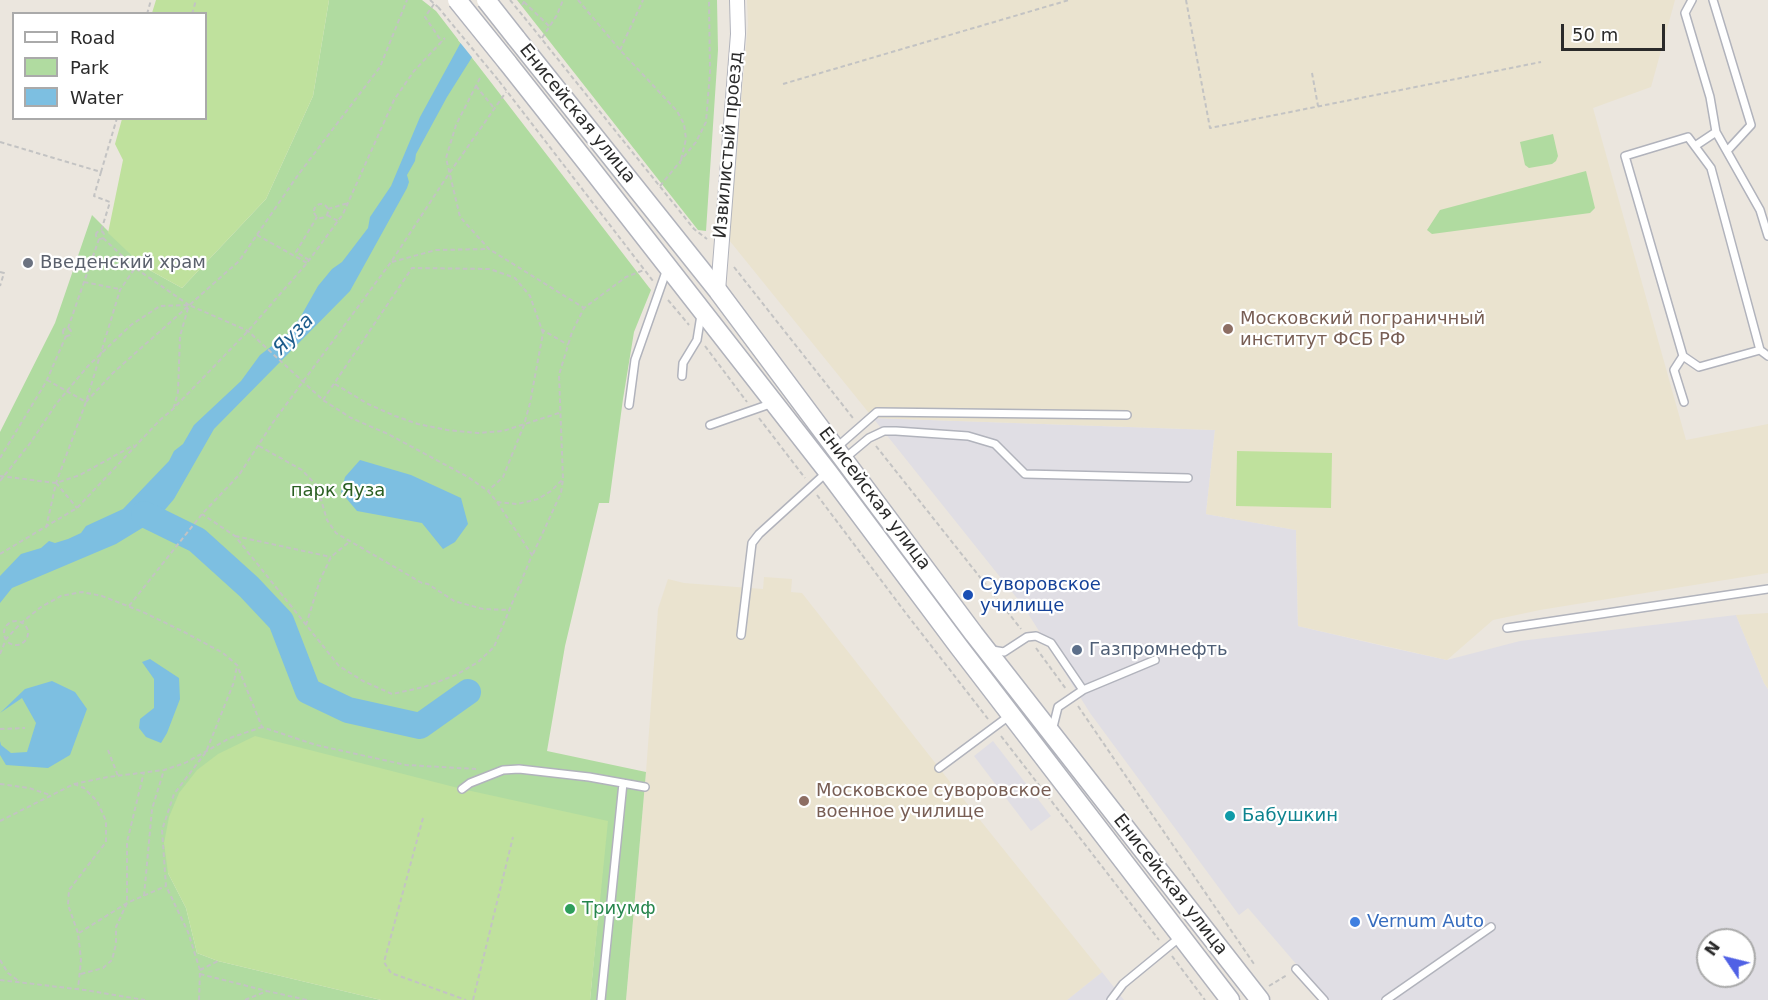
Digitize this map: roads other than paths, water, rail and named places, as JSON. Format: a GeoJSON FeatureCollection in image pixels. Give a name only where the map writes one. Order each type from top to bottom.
{"type":"FeatureCollection","features":[{"type":"Feature","properties":{"kind":"main road","name":"Енисейская улица"},"geometry":{"type":"LineString","coordinates":[[457,0],[828,471],[1230,1000]]}},
{"type":"Feature","properties":{"kind":"main road","name":"Енисейская улица"},"geometry":{"type":"LineString","coordinates":[[486,0],[718,291],[986,650],[1052,734],[1265,993]]}},
{"type":"Feature","properties":{"kind":"street","name":"Извилистый проезд"},"geometry":{"type":"LineString","coordinates":[[718,291],[738,34],[737,0]]}},
{"type":"Feature","properties":{"kind":"lane"},"geometry":{"type":"LineString","coordinates":[[1692,0],[1685,13],[1710,97],[1716,132],[1760,210],[1768,236]]}},
{"type":"Feature","properties":{"kind":"lane"},"geometry":{"type":"LineString","coordinates":[[1713,0],[1751,125],[1727,151]]}},
{"type":"Feature","properties":{"kind":"lane"},"geometry":{"type":"LineString","coordinates":[[1695,146],[1716,132]]}},
{"type":"Feature","properties":{"kind":"lane"},"geometry":{"type":"LineString","coordinates":[[1760,350],[1698,366],[1683,356],[1625,156],[1688,137],[1711,168],[1760,350],[1768,356]]}},
{"type":"Feature","properties":{"kind":"lane"},"geometry":{"type":"LineString","coordinates":[[629,405],[635,360],[668,266]]}},
{"type":"Feature","properties":{"kind":"lane"},"geometry":{"type":"LineString","coordinates":[[682,376],[683,363],[697,340],[702,310]]}},
{"type":"Feature","properties":{"kind":"lane"},"geometry":{"type":"LineString","coordinates":[[1683,356],[1674,370],[1684,402]]}},
{"type":"Feature","properties":{"kind":"lane"},"geometry":{"type":"LineString","coordinates":[[710,425],[774,402]]}},
{"type":"Feature","properties":{"kind":"lane"},"geometry":{"type":"LineString","coordinates":[[840,454],[860,427],[877,412],[1127,414]]}},
{"type":"Feature","properties":{"kind":"lane"},"geometry":{"type":"LineString","coordinates":[[840,454],[884,431],[968,436],[995,444],[1025,474],[1188,478]]}},
{"type":"Feature","properties":{"kind":"lane"},"geometry":{"type":"LineString","coordinates":[[741,635],[752,543],[828,471]]}},
{"type":"Feature","properties":{"kind":"lane"},"geometry":{"type":"LineString","coordinates":[[1508,628],[1768,589]]}},
{"type":"Feature","properties":{"kind":"lane"},"geometry":{"type":"LineString","coordinates":[[986,650],[1004,652],[1027,637],[1036,636],[1051,643],[1083,690]]}},
{"type":"Feature","properties":{"kind":"lane"},"geometry":{"type":"LineString","coordinates":[[1052,734],[1058,707],[1083,690],[1155,660]]}},
{"type":"Feature","properties":{"kind":"lane"},"geometry":{"type":"LineString","coordinates":[[939,768],[1011,714]]}},
{"type":"Feature","properties":{"kind":"lane"},"geometry":{"type":"LineString","coordinates":[[462,789],[470,783],[503,770],[519,769],[589,777],[645,787]]}},
{"type":"Feature","properties":{"kind":"lane"},"geometry":{"type":"LineString","coordinates":[[602,1000],[623,783]]}},
{"type":"Feature","properties":{"kind":"lane"},"geometry":{"type":"LineString","coordinates":[[1386,1000],[1491,927]]}},
{"type":"Feature","properties":{"kind":"lane"},"geometry":{"type":"LineString","coordinates":[[1111,1000],[1124,984],[1181,936]]}},
{"type":"Feature","properties":{"kind":"lane"},"geometry":{"type":"LineString","coordinates":[[1296,969],[1324,1000]]}},
{"type":"Feature","properties":{"kind":"water","name":"Яуза"},"geometry":{"type":"Polygon","coordinates":[[[484,0],[508,0],[447,97],[416,154],[415,161],[407,175],[409,182],[407,188],[350,291],[214,429],[174,499],[157,519],[116,544],[12,588],[0,603],[0,576],[21,554],[41,548],[49,541],[55,543],[68,539],[81,533],[86,526],[123,509],[169,461],[174,451],[183,444],[194,425],[241,381],[260,355],[289,333],[318,286],[332,269],[342,262],[368,228],[370,217],[391,186],[420,117],[484,0]]]}},
{"type":"Feature","properties":{"kind":"water"},"geometry":{"type":"Polygon","coordinates":[[[360,460],[411,475],[461,498],[468,524],[455,542],[443,549],[422,523],[357,511],[341,492],[345,477],[360,460]]]}},
{"type":"Feature","properties":{"kind":"water"},"geometry":{"type":"Polygon","coordinates":[[[150,659],[179,678],[180,699],[161,743],[146,737],[139,728],[140,719],[154,708],[154,679],[142,662],[150,659]]]}},
{"type":"Feature","properties":{"kind":"water"},"geometry":{"type":"Polygon","coordinates":[[[52,681],[75,692],[87,709],[70,755],[48,768],[6,765],[0,755],[0,741],[1,745],[11,753],[27,752],[36,723],[22,698],[0,713],[25,689],[52,681]]]}},
{"type":"Feature","properties":{"kind":"waterway"},"geometry":{"type":"LineString","coordinates":[[144,514],[197,540],[249,587],[281,621],[308,691],[348,710],[420,726],[468,692]]}},
{"type":"Feature","properties":{"kind":"place","name":"Введенский храм"},"geometry":{"type":"Point","coordinates":[28,263]}},
{"type":"Feature","properties":{"kind":"place","name":"Московский пограничный институт ФСБ РФ"},"geometry":{"type":"Point","coordinates":[1228,329]}},
{"type":"Feature","properties":{"kind":"place","name":"Суворовское училище"},"geometry":{"type":"Point","coordinates":[968,595]}},
{"type":"Feature","properties":{"kind":"place","name":"Газпромнефть"},"geometry":{"type":"Point","coordinates":[1077,650]}},
{"type":"Feature","properties":{"kind":"place","name":"Московское суворовское военное училище"},"geometry":{"type":"Point","coordinates":[804,801]}},
{"type":"Feature","properties":{"kind":"place","name":"Бабушкин"},"geometry":{"type":"Point","coordinates":[1230,816]}},
{"type":"Feature","properties":{"kind":"place","name":"Триумф"},"geometry":{"type":"Point","coordinates":[570,909]}},
{"type":"Feature","properties":{"kind":"place","name":"Vernum Auto"},"geometry":{"type":"Point","coordinates":[1355,922]}},
{"type":"Feature","properties":{"kind":"park label","name":"парк Яуза"},"geometry":{"type":"Point","coordinates":[338,491]}}]}
